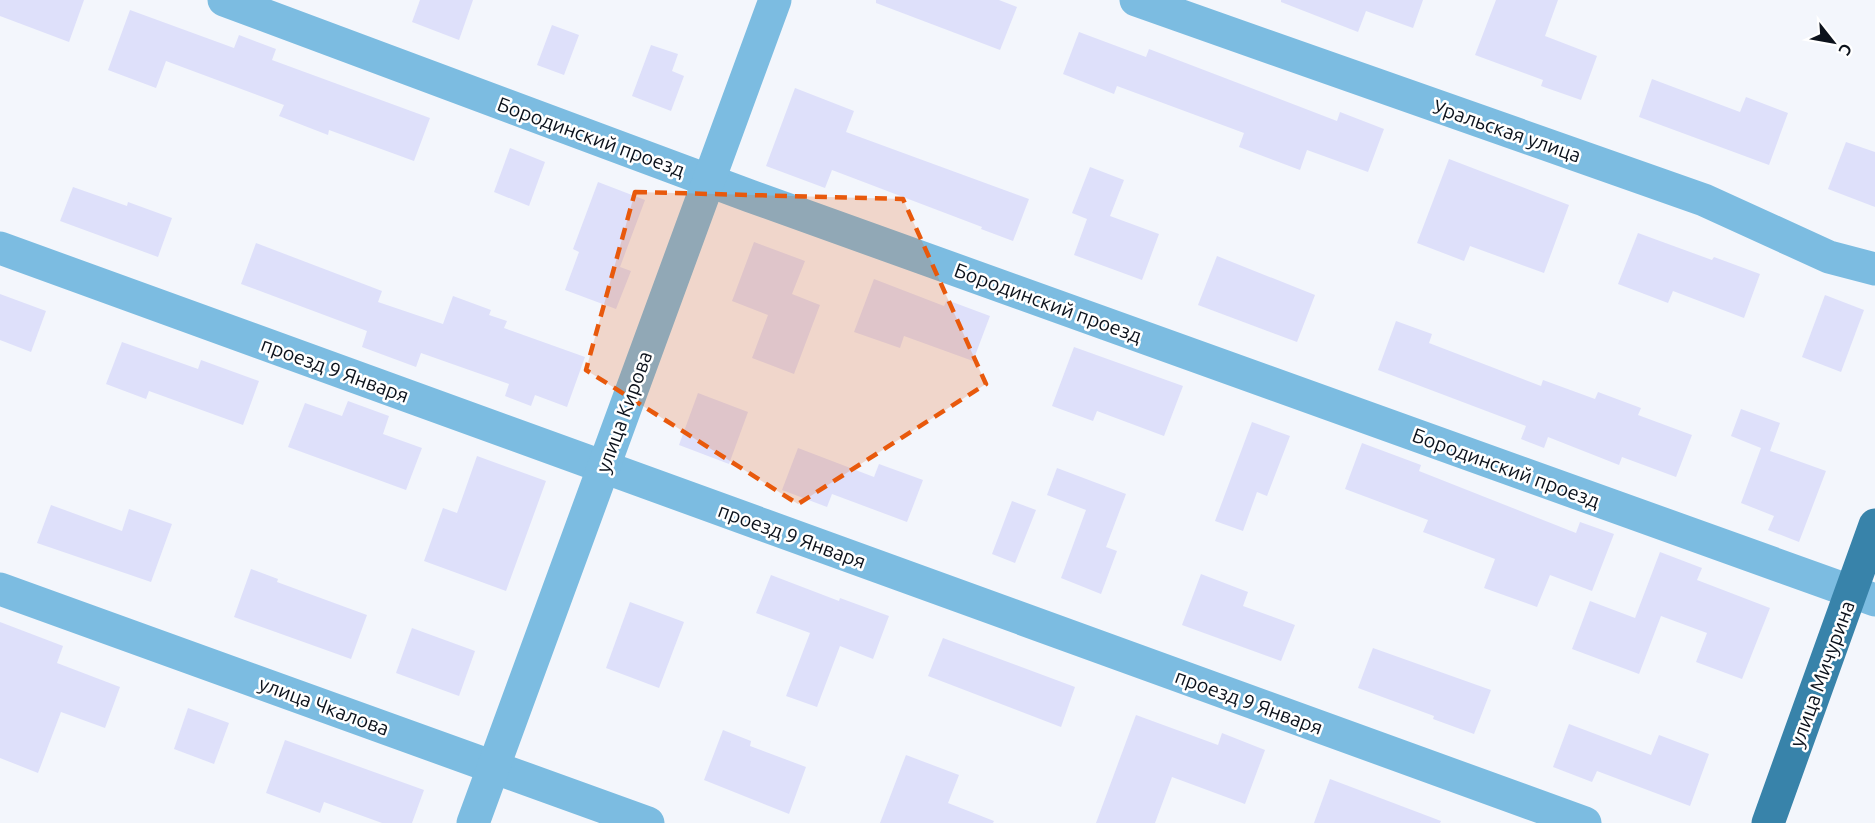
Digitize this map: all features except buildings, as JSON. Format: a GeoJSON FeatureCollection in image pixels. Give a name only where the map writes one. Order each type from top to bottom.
{"type":"FeatureCollection","features":[{"type":"Feature","properties":{"kind":"main road","name":"улица Мичурина"},"geometry":{"type":"LineString","coordinates":[[1768,823],[1863,596],[1875,525]]}},
{"type":"Feature","properties":{"kind":"street","name":"Бородинский проезд"},"geometry":{"type":"LineString","coordinates":[[224,0],[709,181],[1863,596]]}},
{"type":"Feature","properties":{"kind":"street","name":"улица Кирова"},"geometry":{"type":"LineString","coordinates":[[472,823],[775,0]]}},
{"type":"Feature","properties":{"kind":"street","name":"Уральская улица"},"geometry":{"type":"LineString","coordinates":[[1136,0],[1704,200],[1829,257],[1875,269]]}},
{"type":"Feature","properties":{"kind":"street","name":"проезд 9 Января"},"geometry":{"type":"LineString","coordinates":[[0,248],[1585,823]]}},
{"type":"Feature","properties":{"kind":"street","name":"улица Чкалова"},"geometry":{"type":"LineString","coordinates":[[0,589],[648,823]]}},
{"type":"Feature","properties":{"kind":"highlighted area"},"geometry":{"type":"Polygon","coordinates":[[[635,192],[903,199],[986,384],[798,504],[586,370],[635,192]]]}}]}
